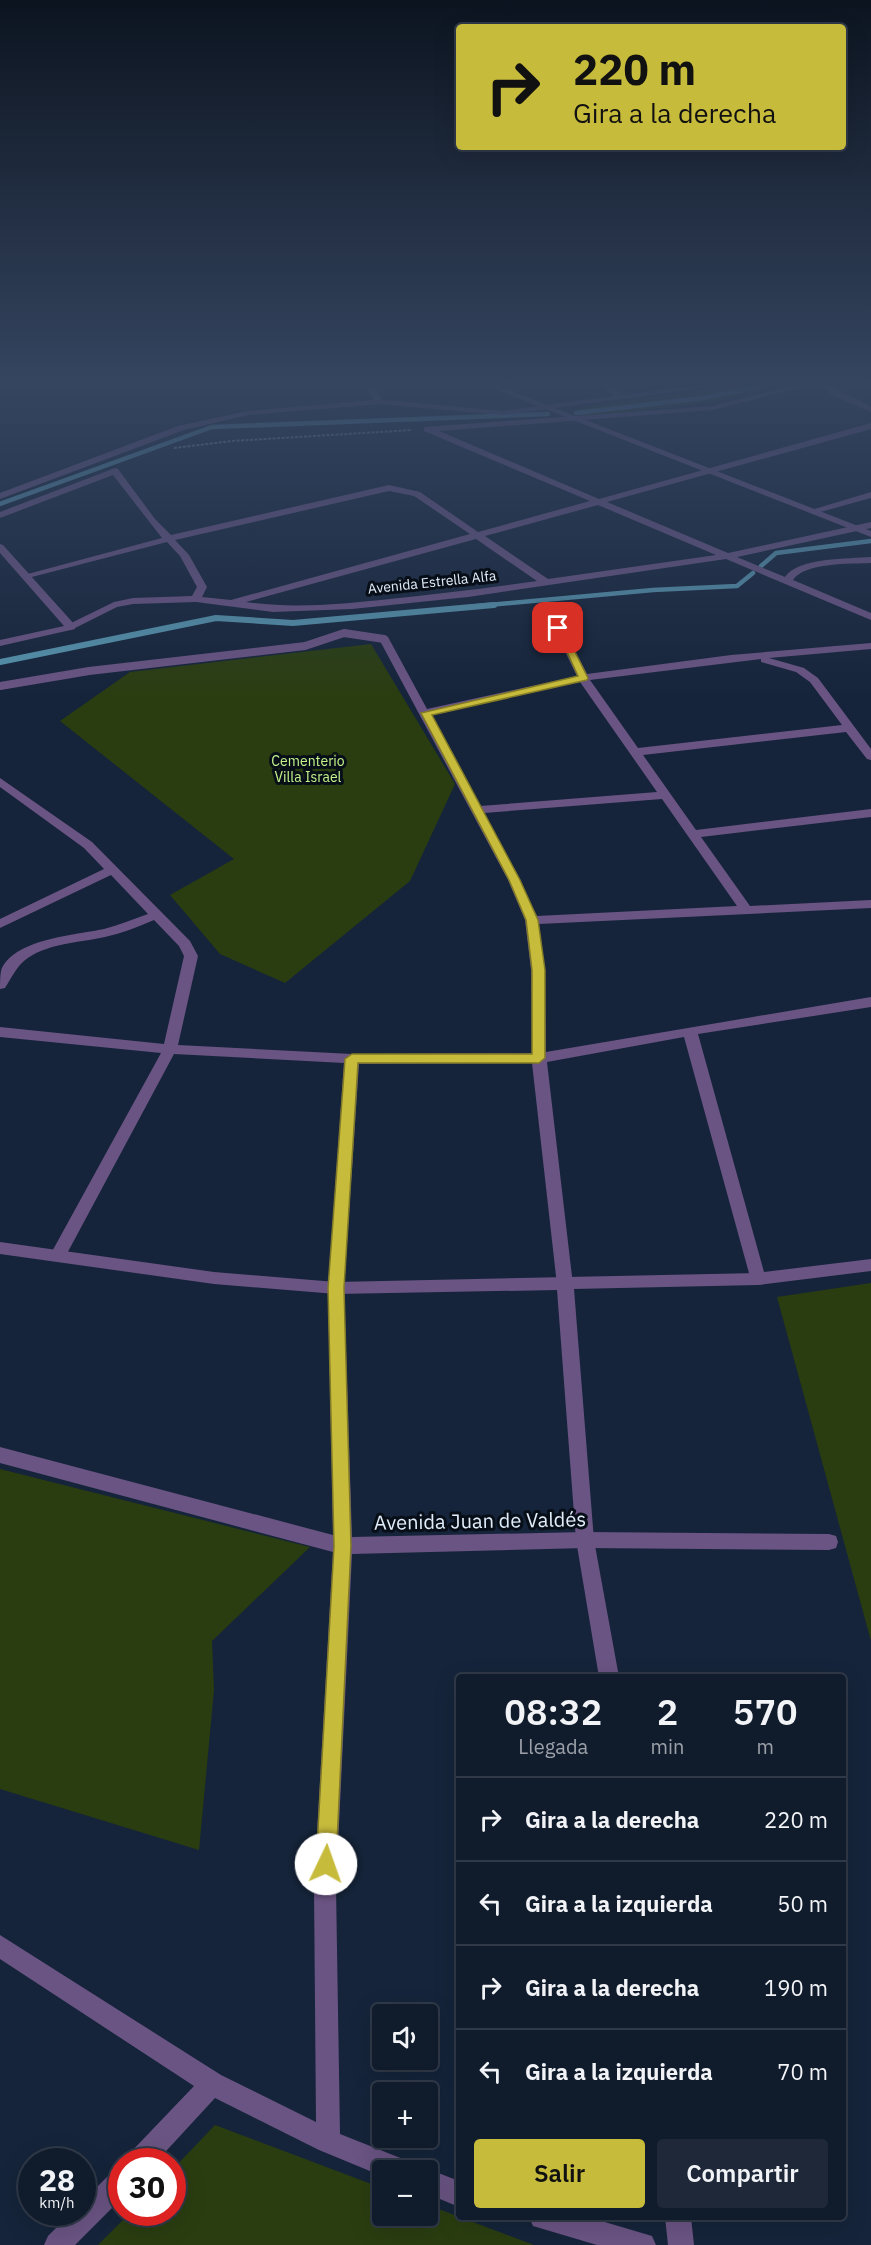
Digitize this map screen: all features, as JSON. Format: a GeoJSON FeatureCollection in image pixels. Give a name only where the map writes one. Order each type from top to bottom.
{"type":"FeatureCollection","features":[{"type":"Feature","properties":{"kind":"street"},"geometry":{"type":"LineString","coordinates":[[0,496],[19,489]]}},
{"type":"Feature","properties":{"kind":"street"},"geometry":{"type":"LineString","coordinates":[[0,515],[69,489]]}},
{"type":"Feature","properties":{"kind":"street"},"geometry":{"type":"LineString","coordinates":[[129,489],[196,573],[202,588],[196,599]]}},
{"type":"Feature","properties":{"kind":"street"},"geometry":{"type":"LineString","coordinates":[[27,577],[168,539],[390,489],[417,494],[544,582]]}},
{"type":"Feature","properties":{"kind":"street"},"geometry":{"type":"LineString","coordinates":[[567,489],[871,617]]}},
{"type":"Feature","properties":{"kind":"street"},"geometry":{"type":"LineString","coordinates":[[227,604],[648,489]]}},
{"type":"Feature","properties":{"kind":"street"},"geometry":{"type":"LineString","coordinates":[[758,489],[871,534]]}},
{"type":"Feature","properties":{"kind":"street"},"geometry":{"type":"LineString","coordinates":[[813,511],[871,495]]}},
{"type":"Feature","properties":{"kind":"street","name":"Avenida Estrella Alfa"},"geometry":{"type":"LineString","coordinates":[[0,643],[70,627],[114,605],[133,601],[196,599],[273,609],[352,606],[468,594],[726,556],[871,525]]}},
{"type":"Feature","properties":{"kind":"street"},"geometry":{"type":"LineString","coordinates":[[0,547],[70,627]]}},
{"type":"Feature","properties":{"kind":"street"},"geometry":{"type":"LineString","coordinates":[[787,582],[788,577],[800,569],[871,560]]}},
{"type":"Feature","properties":{"kind":"street"},"geometry":{"type":"LineString","coordinates":[[550,611],[583,678],[747,911]]}},
{"type":"Feature","properties":{"kind":"street"},"geometry":{"type":"LineString","coordinates":[[384,639],[426,713],[514,880],[532,920],[538,970],[539,1058],[565,1285],[585,1540],[608,1674]]}},
{"type":"Feature","properties":{"kind":"street"},"geometry":{"type":"LineString","coordinates":[[426,713],[583,678],[681,664],[871,646]]}},
{"type":"Feature","properties":{"kind":"street"},"geometry":{"type":"LineString","coordinates":[[753,658],[800,670],[814,680],[871,757]]}},
{"type":"Feature","properties":{"kind":"street"},"geometry":{"type":"LineString","coordinates":[[635,752],[849,728]]}},
{"type":"Feature","properties":{"kind":"street"},"geometry":{"type":"LineString","coordinates":[[0,782],[6,795],[88,845],[185,944],[191,956],[170,1049],[57,1257]]}},
{"type":"Feature","properties":{"kind":"street"},"geometry":{"type":"LineString","coordinates":[[477,810],[665,795]]}},
{"type":"Feature","properties":{"kind":"street"},"geometry":{"type":"LineString","coordinates":[[693,834],[871,813]]}},
{"type":"Feature","properties":{"kind":"street"},"geometry":{"type":"LineString","coordinates":[[0,924],[112,870]]}},
{"type":"Feature","properties":{"kind":"street"},"geometry":{"type":"LineString","coordinates":[[532,920],[871,904]]}},
{"type":"Feature","properties":{"kind":"street"},"geometry":{"type":"LineString","coordinates":[[0,985],[4,974],[16,959],[34,947],[107,932],[156,915]]}},
{"type":"Feature","properties":{"kind":"street"},"geometry":{"type":"LineString","coordinates":[[0,1032],[170,1049],[352,1059],[539,1058],[871,1002]]}},
{"type":"Feature","properties":{"kind":"street"},"geometry":{"type":"LineString","coordinates":[[690,1031],[758,1279]]}},
{"type":"Feature","properties":{"kind":"street"},"geometry":{"type":"LineString","coordinates":[[328,2141],[325,1887],[342,1546],[336,1288],[352,1059]]}},
{"type":"Feature","properties":{"kind":"street"},"geometry":{"type":"LineString","coordinates":[[0,1248],[214,1278],[336,1288],[565,1285],[758,1279],[871,1265]]}},
{"type":"Feature","properties":{"kind":"street","name":"Avenida Juan de Valdés"},"geometry":{"type":"LineString","coordinates":[[0,1455],[342,1546],[585,1540],[829,1542]]}},
{"type":"Feature","properties":{"kind":"street"},"geometry":{"type":"LineString","coordinates":[[0,1946],[212,2084],[328,2141],[375,2160]]}},
{"type":"Feature","properties":{"kind":"street"},"geometry":{"type":"LineString","coordinates":[[152,2148],[212,2084]]}},
{"type":"Feature","properties":{"kind":"street"},"geometry":{"type":"LineString","coordinates":[[438,2186],[456,2193]]}},
{"type":"Feature","properties":{"kind":"street"},"geometry":{"type":"LineString","coordinates":[[57,2245],[108,2194]]}},
{"type":"Feature","properties":{"kind":"street"},"geometry":{"type":"LineString","coordinates":[[553,2220],[643,2245]]}},
{"type":"Feature","properties":{"kind":"street"},"geometry":{"type":"LineString","coordinates":[[678,2220],[681,2245]]}},
{"type":"Feature","properties":{"kind":"lane"},"geometry":{"type":"LineString","coordinates":[[0,686],[89,671],[306,646],[344,633],[384,639]]}},
{"type":"Feature","properties":{"kind":"green space","name":"Cementerio Villa Israel"},"geometry":{"type":"Polygon","coordinates":[[[371,644],[455,784],[410,881],[285,983],[220,954],[170,895],[234,859],[60,721],[130,672],[371,644]]]}},
{"type":"Feature","properties":{"kind":"green space"},"geometry":{"type":"Polygon","coordinates":[[[871,1283],[871,1641],[777,1297],[871,1283]]]}},
{"type":"Feature","properties":{"kind":"green space"},"geometry":{"type":"Polygon","coordinates":[[[0,1469],[310,1547],[212,1641],[214,1690],[199,1850],[0,1789],[0,1469]]]}},
{"type":"Feature","properties":{"kind":"green space"},"geometry":{"type":"Polygon","coordinates":[[[215,2125],[372,2184],[372,2226],[438,2226],[438,2209],[456,2216],[456,2220],[468,2220],[534,2245],[98,2245],[117,2226],[186,2226],[186,2155],[215,2125]]]}},
{"type":"Feature","properties":{"kind":"waterway"},"geometry":{"type":"LineString","coordinates":[[0,504],[42,489]]}},
{"type":"Feature","properties":{"kind":"waterway"},"geometry":{"type":"LineString","coordinates":[[761,566],[776,553],[871,541]]}},
{"type":"Feature","properties":{"kind":"waterway"},"geometry":{"type":"LineString","coordinates":[[478,606],[653,590],[737,586],[753,573]]}},
{"type":"Feature","properties":{"kind":"waterway"},"geometry":{"type":"LineString","coordinates":[[0,662],[216,618],[293,623],[494,605]]}},
{"type":"Feature","properties":{"kind":"route"},"geometry":{"type":"LineString","coordinates":[[326,1864],[342,1546],[336,1288],[352,1059],[539,1058],[538,970],[532,920],[514,880],[426,713],[583,678],[558,628]]}}]}
